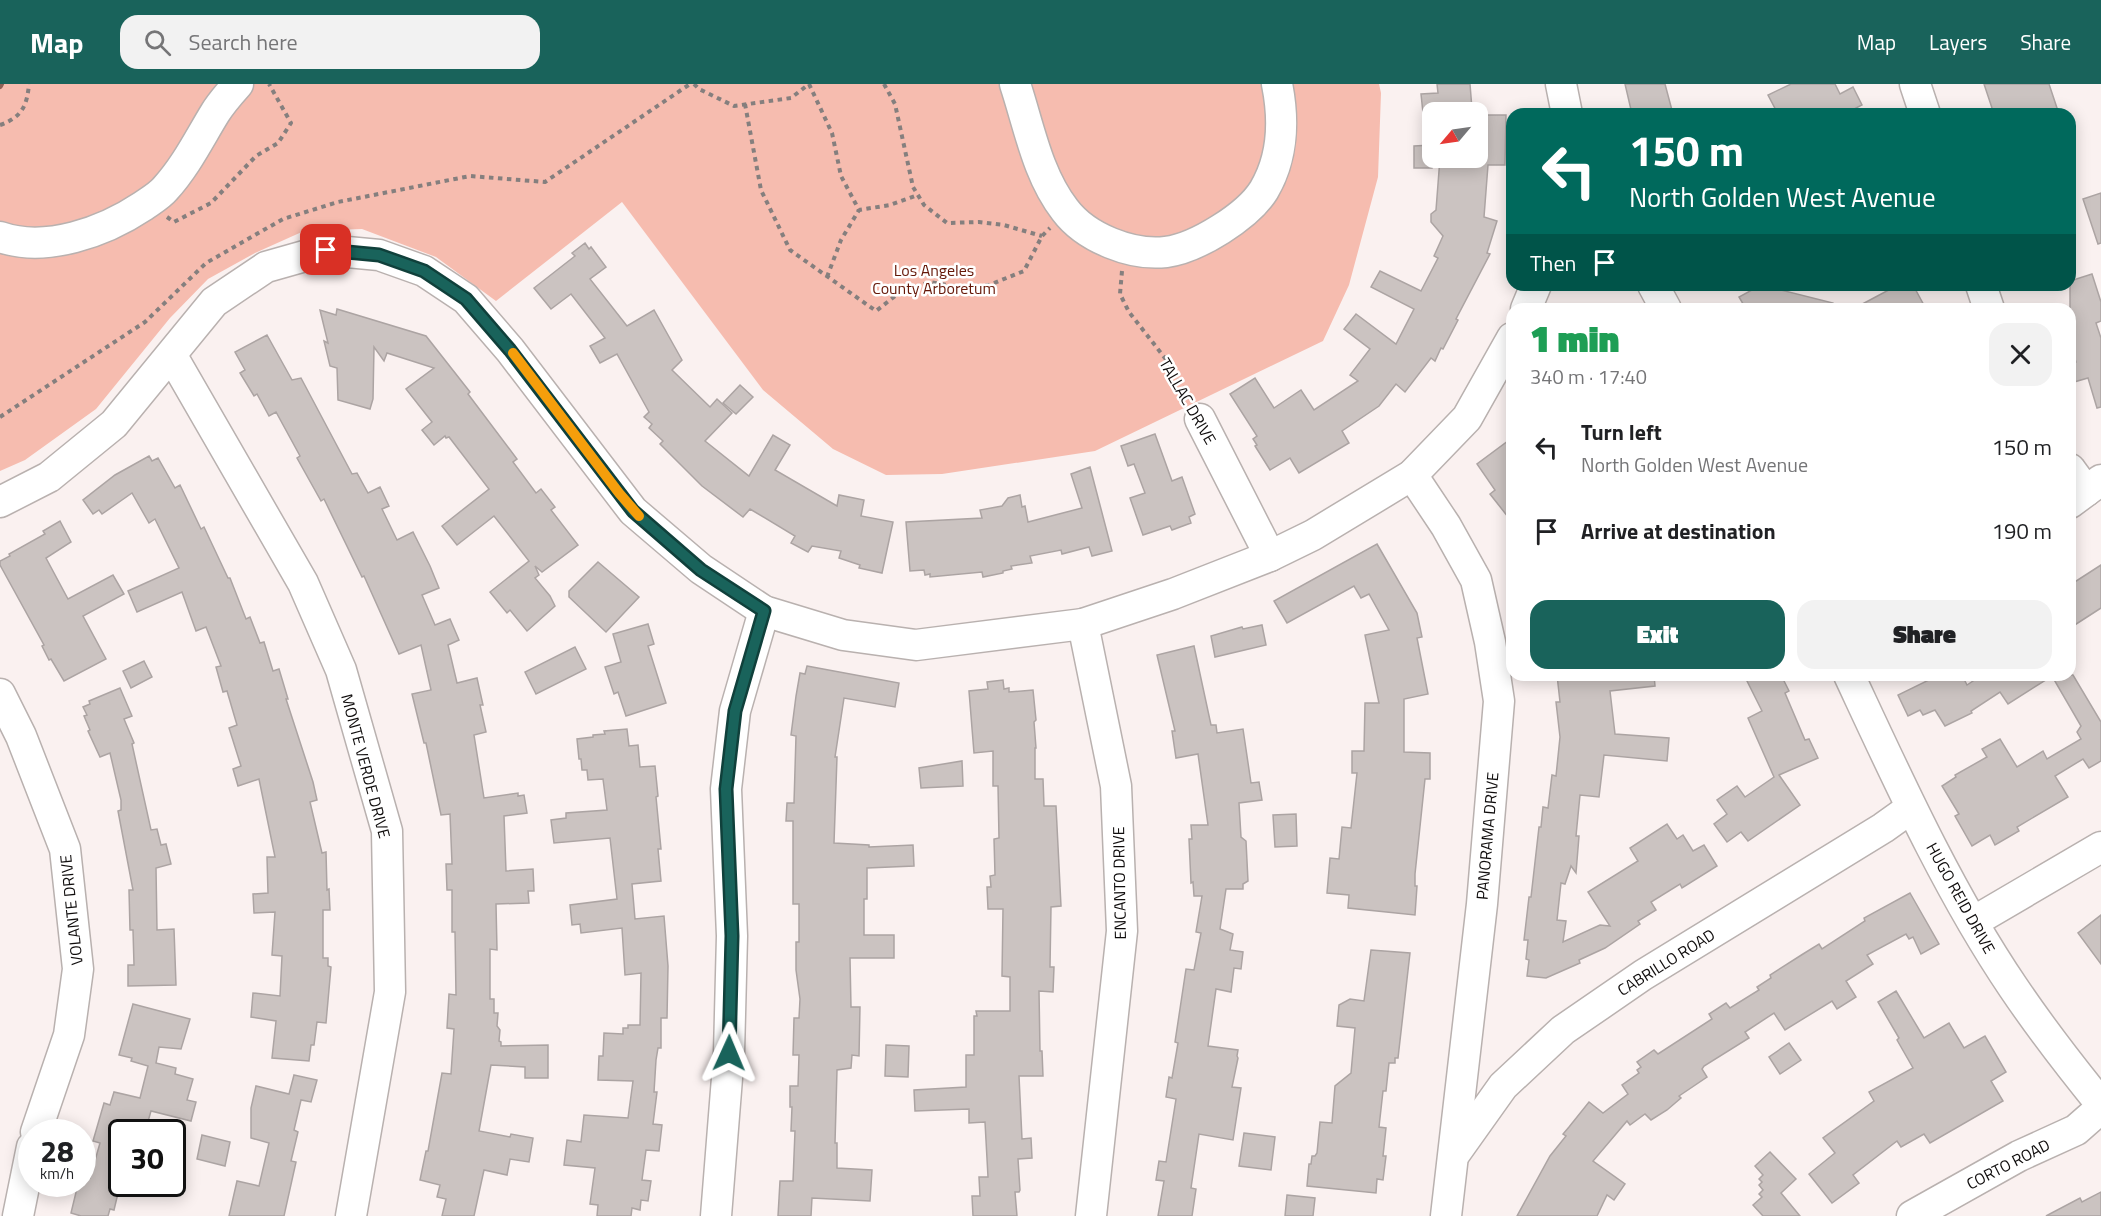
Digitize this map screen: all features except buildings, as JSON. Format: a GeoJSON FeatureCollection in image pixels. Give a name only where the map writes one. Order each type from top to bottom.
{"type":"FeatureCollection","features":[{"type":"Feature","properties":{"kind":"street"},"geometry":{"type":"LineString","coordinates":[[0,237],[10,241],[50,242],[91,233],[147,203],[163,192],[183,167],[216,111],[238,84]]}},
{"type":"Feature","properties":{"kind":"street"},"geometry":{"type":"LineString","coordinates":[[1015,84],[1048,183],[1065,211],[1094,236],[1143,252],[1167,252],[1196,242],[1221,229],[1246,211],[1263,190],[1276,162],[1281,136],[1282,106],[1277,84]]}},
{"type":"Feature","properties":{"kind":"street"},"geometry":{"type":"LineString","coordinates":[[1561,84],[1566,108]]}},
{"type":"Feature","properties":{"kind":"street"},"geometry":{"type":"LineString","coordinates":[[1915,84],[1923,108]]}},
{"type":"Feature","properties":{"kind":"street"},"geometry":{"type":"LineString","coordinates":[[0,502],[49,477],[114,424],[214,302],[266,267],[326,250],[379,255],[424,271],[466,299],[510,350],[633,511],[701,570],[764,611],[843,635],[916,645],[1083,624],[1173,594],[1313,535],[1412,475],[1467,417],[1506,349]]}},
{"type":"Feature","properties":{"kind":"street","name":"MONTE VERDE DRIVE"},"geometry":{"type":"LineString","coordinates":[[172,356],[303,583],[341,670],[387,831],[390,992],[351,1216]]}},
{"type":"Feature","properties":{"kind":"street","name":"TALLAC DRIVE"},"geometry":{"type":"LineString","coordinates":[[1200,419],[1270,555]]}},
{"type":"Feature","properties":{"kind":"street","name":"PANORAMA DRIVE"},"geometry":{"type":"LineString","coordinates":[[1412,475],[1446,526],[1476,580],[1490,642],[1499,701],[1482,904],[1455,1155],[1446,1216]]}},
{"type":"Feature","properties":{"kind":"street"},"geometry":{"type":"LineString","coordinates":[[716,1216],[730,1029],[732,936],[726,789],[735,711],[764,611]]}},
{"type":"Feature","properties":{"kind":"street","name":"ENCANTO DRIVE"},"geometry":{"type":"LineString","coordinates":[[1083,624],[1116,786],[1122,931],[1091,1216]]}},
{"type":"Feature","properties":{"kind":"street","name":"HUGO REID DRIVE"},"geometry":{"type":"LineString","coordinates":[[1852,681],[1911,808],[1973,922],[2012,986],[2101,1106]]}},
{"type":"Feature","properties":{"kind":"street","name":"VOLANTE DRIVE"},"geometry":{"type":"LineString","coordinates":[[0,694],[21,736],[65,849],[78,969],[69,1035],[40,1119]]}},
{"type":"Feature","properties":{"kind":"street","name":"CABRILLO ROAD"},"geometry":{"type":"LineString","coordinates":[[1455,1155],[1503,1086],[1563,1030],[1643,975],[1883,828],[1911,808]]}},
{"type":"Feature","properties":{"kind":"street"},"geometry":{"type":"LineString","coordinates":[[1973,922],[2101,847]]}},
{"type":"Feature","properties":{"kind":"street","name":"CORTO ROAD"},"geometry":{"type":"LineString","coordinates":[[1912,1216],[2019,1156],[2076,1130],[2101,1106]]}},
{"type":"Feature","properties":{"kind":"street"},"geometry":{"type":"LineString","coordinates":[[18,1216],[22,1197]]}},
{"type":"Feature","properties":{"kind":"path"},"geometry":{"type":"LineString","coordinates":[[0,125],[9,122],[21,113],[29,84]]}},
{"type":"Feature","properties":{"kind":"path"},"geometry":{"type":"LineString","coordinates":[[147,203],[174,222],[211,203],[256,156],[278,143],[291,123],[269,84]]}},
{"type":"Feature","properties":{"kind":"path"},"geometry":{"type":"LineString","coordinates":[[694,84],[699,89],[734,106],[791,98],[809,84],[832,133],[841,176],[859,210]]}},
{"type":"Feature","properties":{"kind":"path"},"geometry":{"type":"LineString","coordinates":[[884,84],[895,104],[913,187],[924,205],[947,223],[979,222],[1004,225],[1042,236]]}},
{"type":"Feature","properties":{"kind":"path"},"geometry":{"type":"LineString","coordinates":[[745,104],[761,190],[790,250],[876,312],[899,293],[930,282],[969,289],[989,285],[1024,271],[1042,236],[1065,211]]}},
{"type":"Feature","properties":{"kind":"path"},"geometry":{"type":"LineString","coordinates":[[827,277],[841,240],[859,210],[890,205],[918,195]]}},
{"type":"Feature","properties":{"kind":"path","name":"TALLAC DRIVE"},"geometry":{"type":"LineString","coordinates":[[1122,246],[1120,294],[1129,312],[1167,362],[1200,419]]}},
{"type":"Feature","properties":{"kind":"green space","name":"Los Angeles County Arboretum"},"geometry":{"type":"Polygon","coordinates":[[[0,84],[1379,84],[1381,93],[1378,177],[1349,285],[1323,341],[1095,451],[942,474],[886,475],[833,449],[763,390],[622,202],[496,301],[436,257],[362,229],[304,231],[255,253],[208,279],[170,318],[96,409],[25,460],[0,471],[0,84]]]}},
{"type":"Feature","properties":{"kind":"slow traffic"},"geometry":{"type":"LineString","coordinates":[[513,353],[639,516]]}},
{"type":"Feature","properties":{"kind":"route"},"geometry":{"type":"LineString","coordinates":[[326,250],[379,255],[424,271],[466,299],[510,350],[633,511],[701,570],[764,611],[735,711],[726,789],[732,936],[729,1053]]}}]}
